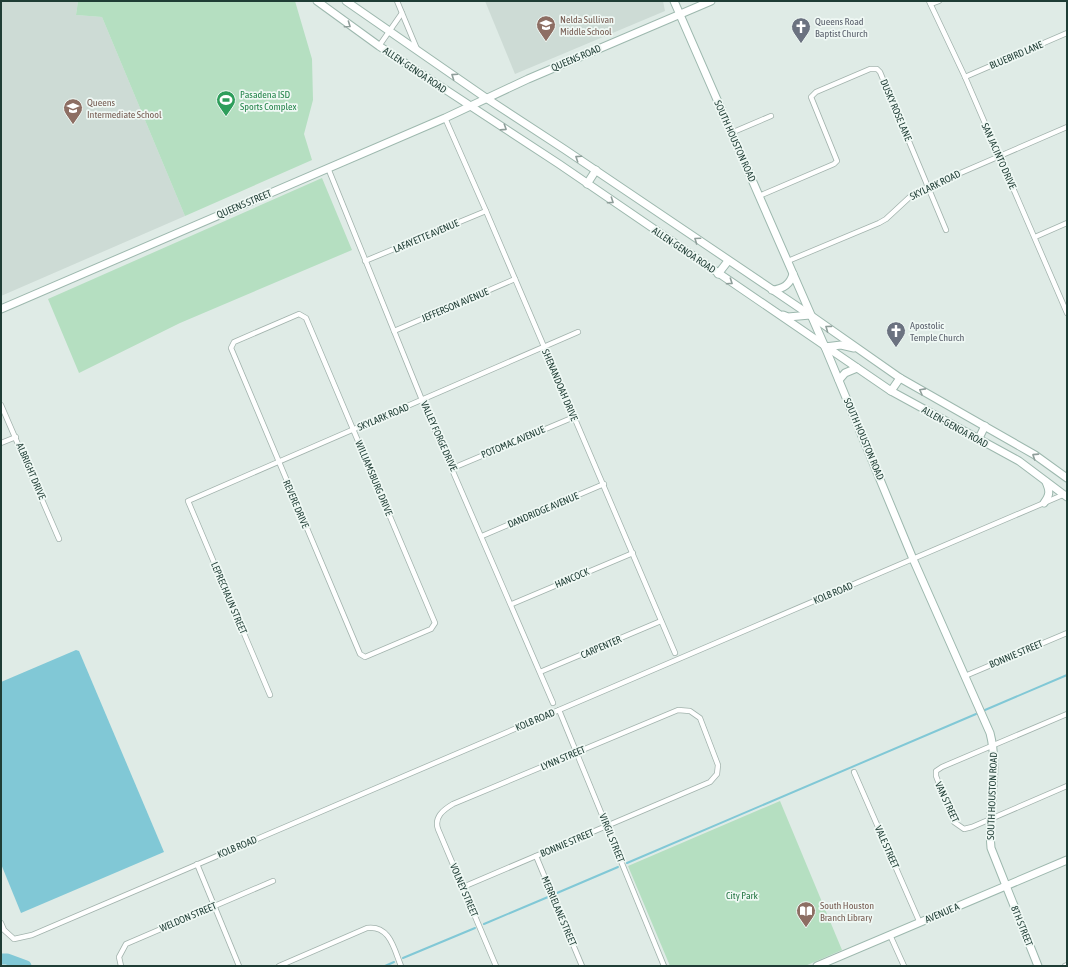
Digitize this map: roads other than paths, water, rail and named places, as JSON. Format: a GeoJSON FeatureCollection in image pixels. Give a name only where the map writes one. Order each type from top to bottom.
{"type":"FeatureCollection","features":[{"type":"Feature","properties":{"kind":"street","name":"ALLEN-GENOA ROAD"},"geometry":{"type":"LineString","coordinates":[[317,1],[379,46],[559,164],[890,391],[1019,462],[1056,490],[1066,495]]}},
{"type":"Feature","properties":{"kind":"street","name":"ALLEN-GENOA ROAD"},"geometry":{"type":"LineString","coordinates":[[346,1],[486,98],[596,170],[728,261],[810,315],[900,378],[1035,455],[1067,478]]}},
{"type":"Feature","properties":{"kind":"street"},"geometry":{"type":"LineString","coordinates":[[397,1],[419,52]]}},
{"type":"Feature","properties":{"kind":"street","name":"SOUTH HOUSTON ROAD"},"geometry":{"type":"LineString","coordinates":[[674,1],[825,347],[913,559],[990,733],[993,744],[994,765],[990,819],[991,848],[1006,886]]}},
{"type":"Feature","properties":{"kind":"street","name":"QUEENS ROAD"},"geometry":{"type":"LineString","coordinates":[[486,98],[711,1]]}},
{"type":"Feature","properties":{"kind":"street"},"geometry":{"type":"LineString","coordinates":[[930,3],[939,1]]}},
{"type":"Feature","properties":{"kind":"street","name":"SAN JACINTO DRIVE"},"geometry":{"type":"LineString","coordinates":[[930,3],[965,77],[1067,312]]}},
{"type":"Feature","properties":{"kind":"street"},"geometry":{"type":"LineString","coordinates":[[379,46],[402,13]]}},
{"type":"Feature","properties":{"kind":"street","name":"BLUEBIRD LANE"},"geometry":{"type":"LineString","coordinates":[[965,77],[1067,34]]}},
{"type":"Feature","properties":{"kind":"street","name":"DUSKY ROSE LANE"},"geometry":{"type":"LineString","coordinates":[[759,196],[834,164],[837,161],[811,97],[816,92],[874,69],[880,72],[946,230]]}},
{"type":"Feature","properties":{"kind":"street","name":"QUEENS STREET"},"geometry":{"type":"LineString","coordinates":[[1,310],[471,107],[486,98]]}},
{"type":"Feature","properties":{"kind":"street"},"geometry":{"type":"LineString","coordinates":[[731,132],[771,116]]}},
{"type":"Feature","properties":{"kind":"street","name":"SHENANDOAH DRIVE"},"geometry":{"type":"LineString","coordinates":[[445,118],[604,484],[675,653]]}},
{"type":"Feature","properties":{"kind":"street","name":"SKYLARK ROAD"},"geometry":{"type":"LineString","coordinates":[[788,262],[879,223],[890,216],[913,194],[928,186],[1067,128]]}},
{"type":"Feature","properties":{"kind":"street","name":"VALLEY FORGE DRIVE"},"geometry":{"type":"LineString","coordinates":[[328,168],[422,400],[512,604],[553,703]]}},
{"type":"Feature","properties":{"kind":"street"},"geometry":{"type":"LineString","coordinates":[[587,184],[596,170]]}},
{"type":"Feature","properties":{"kind":"street","name":"LAFAYETTE AVENUE"},"geometry":{"type":"LineString","coordinates":[[365,261],[486,211]]}},
{"type":"Feature","properties":{"kind":"street"},"geometry":{"type":"LineString","coordinates":[[1035,237],[1067,223]]}},
{"type":"Feature","properties":{"kind":"street"},"geometry":{"type":"LineString","coordinates":[[718,274],[728,261]]}},
{"type":"Feature","properties":{"kind":"street"},"geometry":{"type":"LineString","coordinates":[[772,290],[782,289],[792,280],[793,274]]}},
{"type":"Feature","properties":{"kind":"street","name":"JEFFERSON AVENUE"},"geometry":{"type":"LineString","coordinates":[[394,331],[515,279]]}},
{"type":"Feature","properties":{"kind":"street"},"geometry":{"type":"LineString","coordinates":[[772,310],[788,317],[810,315]]}},
{"type":"Feature","properties":{"kind":"street","name":"WILLIAMSBURG DRIVE"},"geometry":{"type":"LineString","coordinates":[[266,328],[299,314],[306,318],[435,623],[431,629],[404,641]]}},
{"type":"Feature","properties":{"kind":"street","name":"REVERE DRIVE"},"geometry":{"type":"LineString","coordinates":[[266,328],[234,342],[231,348],[360,654],[365,657],[404,641]]}},
{"type":"Feature","properties":{"kind":"street","name":"SKYLARK ROAD"},"geometry":{"type":"LineString","coordinates":[[188,501],[578,332]]}},
{"type":"Feature","properties":{"kind":"street"},"geometry":{"type":"LineString","coordinates":[[825,347],[841,345],[860,350]]}},
{"type":"Feature","properties":{"kind":"street"},"geometry":{"type":"LineString","coordinates":[[839,380],[845,373],[857,368]]}},
{"type":"Feature","properties":{"kind":"street"},"geometry":{"type":"LineString","coordinates":[[890,391],[900,378]]}},
{"type":"Feature","properties":{"kind":"street","name":"ALBRIGHT DRIVE"},"geometry":{"type":"LineString","coordinates":[[1,405],[59,539]]}},
{"type":"Feature","properties":{"kind":"street","name":"POTOMAC AVENUE"},"geometry":{"type":"LineString","coordinates":[[453,468],[574,417]]}},
{"type":"Feature","properties":{"kind":"street"},"geometry":{"type":"LineString","coordinates":[[978,440],[985,426]]}},
{"type":"Feature","properties":{"kind":"street"},"geometry":{"type":"LineString","coordinates":[[1,443],[16,437]]}},
{"type":"Feature","properties":{"kind":"street"},"geometry":{"type":"LineString","coordinates":[[1044,503],[1049,497],[1050,491],[1046,482]]}},
{"type":"Feature","properties":{"kind":"street","name":"DANDRIDGE AVENUE"},"geometry":{"type":"LineString","coordinates":[[482,536],[604,484]]}},
{"type":"Feature","properties":{"kind":"street","name":"KOLB ROAD"},"geometry":{"type":"LineString","coordinates":[[2,930],[14,939],[32,934],[1044,503],[1066,495]]}},
{"type":"Feature","properties":{"kind":"street","name":"LEPRECHAUN STREET"},"geometry":{"type":"LineString","coordinates":[[188,501],[270,695]]}},
{"type":"Feature","properties":{"kind":"street","name":"HANCOCK"},"geometry":{"type":"LineString","coordinates":[[512,604],[633,553]]}},
{"type":"Feature","properties":{"kind":"street","name":"CARPENTER"},"geometry":{"type":"LineString","coordinates":[[540,672],[661,622]]}},
{"type":"Feature","properties":{"kind":"street","name":"BONNIE STREET"},"geometry":{"type":"LineString","coordinates":[[965,676],[1067,633]]}},
{"type":"Feature","properties":{"kind":"street","name":"VIRGIL STREET"},"geometry":{"type":"LineString","coordinates":[[559,710],[664,966]]}},
{"type":"Feature","properties":{"kind":"street","name":"LYNN STREET"},"geometry":{"type":"LineString","coordinates":[[440,814],[453,804],[678,710],[690,711],[700,718],[718,765],[715,778]]}},
{"type":"Feature","properties":{"kind":"street"},"geometry":{"type":"LineString","coordinates":[[993,744],[1067,714]]}},
{"type":"Feature","properties":{"kind":"street","name":"VAN STREET"},"geometry":{"type":"LineString","coordinates":[[990,819],[964,829],[954,822],[936,782],[936,771],[993,744]]}},
{"type":"Feature","properties":{"kind":"street","name":"VALE STREET"},"geometry":{"type":"LineString","coordinates":[[854,772],[920,923]]}},
{"type":"Feature","properties":{"kind":"street","name":"BONNIE STREET"},"geometry":{"type":"LineString","coordinates":[[463,887],[705,785],[715,778]]}},
{"type":"Feature","properties":{"kind":"street"},"geometry":{"type":"LineString","coordinates":[[990,819],[1067,786]]}},
{"type":"Feature","properties":{"kind":"street","name":"VOLNEY STREET"},"geometry":{"type":"LineString","coordinates":[[440,814],[437,824],[438,829],[496,966]]}},
{"type":"Feature","properties":{"kind":"street","name":"MERRIELANE STREET"},"geometry":{"type":"LineString","coordinates":[[536,856],[582,966]]}},
{"type":"Feature","properties":{"kind":"street","name":"AVENUE A"},"geometry":{"type":"LineString","coordinates":[[817,966],[1067,860]]}},
{"type":"Feature","properties":{"kind":"street"},"geometry":{"type":"LineString","coordinates":[[197,864],[239,966]]}},
{"type":"Feature","properties":{"kind":"street","name":"WELDON STREET"},"geometry":{"type":"LineString","coordinates":[[121,966],[119,957],[126,944],[273,881]]}},
{"type":"Feature","properties":{"kind":"street","name":"8TH STREET"},"geometry":{"type":"LineString","coordinates":[[1006,886],[1038,966]]}},
{"type":"Feature","properties":{"kind":"street"},"geometry":{"type":"LineString","coordinates":[[1,923],[2,930]]}},
{"type":"Feature","properties":{"kind":"street"},"geometry":{"type":"LineString","coordinates":[[279,966],[367,928],[375,926],[387,933],[401,966]]}},
{"type":"Feature","properties":{"kind":"street"},"geometry":{"type":"LineString","coordinates":[[890,935],[904,966]]}},
{"type":"Feature","properties":{"kind":"water"},"geometry":{"type":"Polygon","coordinates":[[[76,650],[79,651],[164,852],[21,913],[1,864],[1,682],[76,650]]]}},
{"type":"Feature","properties":{"kind":"waterway"},"geometry":{"type":"LineString","coordinates":[[985,710],[1067,675]]}},
{"type":"Feature","properties":{"kind":"waterway"},"geometry":{"type":"LineString","coordinates":[[627,863],[976,714]]}},
{"type":"Feature","properties":{"kind":"waterway"},"geometry":{"type":"LineString","coordinates":[[557,893],[618,867]]}},
{"type":"Feature","properties":{"kind":"waterway"},"geometry":{"type":"LineString","coordinates":[[484,924],[548,897]]}},
{"type":"Feature","properties":{"kind":"waterway"},"geometry":{"type":"LineString","coordinates":[[403,958],[475,928]]}},
{"type":"Feature","properties":{"kind":"waterway"},"geometry":{"type":"LineString","coordinates":[[1,959],[7,959],[26,966]]}},
{"type":"Feature","properties":{"kind":"waterway"},"geometry":{"type":"LineString","coordinates":[[385,966],[394,962]]}},
{"type":"Feature","properties":{"kind":"place","name":"Nelda Sullivan Middle School"},"geometry":{"type":"Point","coordinates":[546,42]}},
{"type":"Feature","properties":{"kind":"place","name":"Queens Road Baptist Church"},"geometry":{"type":"Point","coordinates":[801,44]}},
{"type":"Feature","properties":{"kind":"place","name":"Pasadena ISD Sports Complex"},"geometry":{"type":"Point","coordinates":[226,117]}},
{"type":"Feature","properties":{"kind":"place","name":"Queens Intermediate School"},"geometry":{"type":"Point","coordinates":[73,125]}},
{"type":"Feature","properties":{"kind":"place","name":"Apostolic Temple Church"},"geometry":{"type":"Point","coordinates":[896,348]}},
{"type":"Feature","properties":{"kind":"place","name":"South Houston Branch Library"},"geometry":{"type":"Point","coordinates":[806,928]}},
{"type":"Feature","properties":{"kind":"park label","name":"City Park"},"geometry":{"type":"Point","coordinates":[742,895]}}]}
